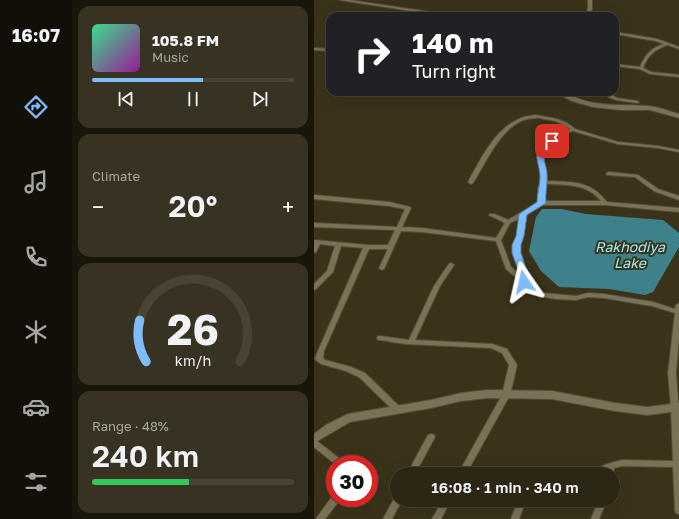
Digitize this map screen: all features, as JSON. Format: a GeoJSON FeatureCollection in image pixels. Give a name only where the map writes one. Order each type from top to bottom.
{"type":"FeatureCollection","features":[{"type":"Feature","properties":{"kind":"street"},"geometry":{"type":"LineString","coordinates":[[342,0],[424,12]]}},
{"type":"Feature","properties":{"kind":"street"},"geometry":{"type":"LineString","coordinates":[[589,12],[590,0]]}},
{"type":"Feature","properties":{"kind":"street"},"geometry":{"type":"LineString","coordinates":[[619,33],[634,35],[668,43],[679,48]]}},
{"type":"Feature","properties":{"kind":"street"},"geometry":{"type":"LineString","coordinates":[[640,68],[647,54],[661,45],[668,43]]}},
{"type":"Feature","properties":{"kind":"street"},"geometry":{"type":"LineString","coordinates":[[314,49],[326,50]]}},
{"type":"Feature","properties":{"kind":"street"},"geometry":{"type":"LineString","coordinates":[[619,66],[640,68],[650,73],[679,76]]}},
{"type":"Feature","properties":{"kind":"street"},"geometry":{"type":"LineString","coordinates":[[566,96],[593,105],[620,108],[650,108],[679,116]]}},
{"type":"Feature","properties":{"kind":"street"},"geometry":{"type":"LineString","coordinates":[[610,96],[616,99],[637,102]]}},
{"type":"Feature","properties":{"kind":"street"},"geometry":{"type":"LineString","coordinates":[[471,182],[487,154],[506,128],[516,121],[528,116],[538,116],[556,120],[569,126],[573,130],[618,143],[658,147],[679,151]]}},
{"type":"Feature","properties":{"kind":"street"},"geometry":{"type":"LineString","coordinates":[[542,203],[541,188],[544,182],[540,156],[542,149],[562,133],[573,130]]}},
{"type":"Feature","properties":{"kind":"street"},"geometry":{"type":"LineString","coordinates":[[608,174],[636,176],[656,190],[679,198]]}},
{"type":"Feature","properties":{"kind":"street"},"geometry":{"type":"LineString","coordinates":[[544,182],[583,185],[591,189],[605,203]]}},
{"type":"Feature","properties":{"kind":"street"},"geometry":{"type":"LineString","coordinates":[[314,197],[406,207],[407,212],[390,247],[392,248],[382,268]]}},
{"type":"Feature","properties":{"kind":"street"},"geometry":{"type":"LineString","coordinates":[[679,210],[605,203],[542,203],[508,222],[498,240],[508,268],[541,294],[569,298],[588,295],[604,296],[679,309],[672,373],[677,407],[679,510]]}},
{"type":"Feature","properties":{"kind":"street"},"geometry":{"type":"LineString","coordinates":[[523,214],[520,236],[516,245],[516,253],[524,273],[524,282]]}},
{"type":"Feature","properties":{"kind":"street"},"geometry":{"type":"LineString","coordinates":[[492,215],[508,222]]}},
{"type":"Feature","properties":{"kind":"street"},"geometry":{"type":"LineString","coordinates":[[314,225],[400,228],[498,240]]}},
{"type":"Feature","properties":{"kind":"street"},"geometry":{"type":"LineString","coordinates":[[314,251],[316,242],[367,247],[390,247]]}},
{"type":"Feature","properties":{"kind":"street"},"geometry":{"type":"LineString","coordinates":[[314,288],[330,272],[339,244]]}},
{"type":"Feature","properties":{"kind":"street"},"geometry":{"type":"LineString","coordinates":[[367,247],[321,351],[320,360],[362,375],[397,409]]}},
{"type":"Feature","properties":{"kind":"street"},"geometry":{"type":"LineString","coordinates":[[411,342],[437,286],[451,265]]}},
{"type":"Feature","properties":{"kind":"street"},"geometry":{"type":"LineString","coordinates":[[380,338],[411,342],[492,346],[505,351],[514,365],[506,395],[466,467]]}},
{"type":"Feature","properties":{"kind":"street"},"geometry":{"type":"LineString","coordinates":[[314,439],[348,418],[431,404],[461,397],[488,394],[552,394],[615,407],[647,411],[677,407]]}},
{"type":"Feature","properties":{"kind":"street"},"geometry":{"type":"LineString","coordinates":[[415,467],[430,437]]}},
{"type":"Feature","properties":{"kind":"street"},"geometry":{"type":"LineString","coordinates":[[314,443],[329,455]]}},
{"type":"Feature","properties":{"kind":"street"},"geometry":{"type":"LineString","coordinates":[[615,467],[622,463],[677,464]]}},
{"type":"Feature","properties":{"kind":"street"},"geometry":{"type":"LineString","coordinates":[[320,519],[329,507]]}},
{"type":"Feature","properties":{"kind":"street"},"geometry":{"type":"LineString","coordinates":[[387,519],[394,507]]}},
{"type":"Feature","properties":{"kind":"street"},"geometry":{"type":"LineString","coordinates":[[436,519],[443,507]]}},
{"type":"Feature","properties":{"kind":"street"},"geometry":{"type":"LineString","coordinates":[[515,519],[519,507]]}},
{"type":"Feature","properties":{"kind":"street"},"geometry":{"type":"LineString","coordinates":[[595,519],[600,507]]}},
{"type":"Feature","properties":{"kind":"water","name":"Rakhodiya Lake"},"geometry":{"type":"Polygon","coordinates":[[[542,209],[561,209],[586,214],[663,220],[679,233],[679,247],[653,292],[645,295],[609,289],[559,287],[541,271],[529,251],[536,217],[542,209]]]}},
{"type":"Feature","properties":{"kind":"route"},"geometry":{"type":"LineString","coordinates":[[524,282],[524,273],[516,253],[516,245],[520,236],[523,214],[542,203],[541,188],[544,182],[540,156],[542,149],[552,141]]}}]}
